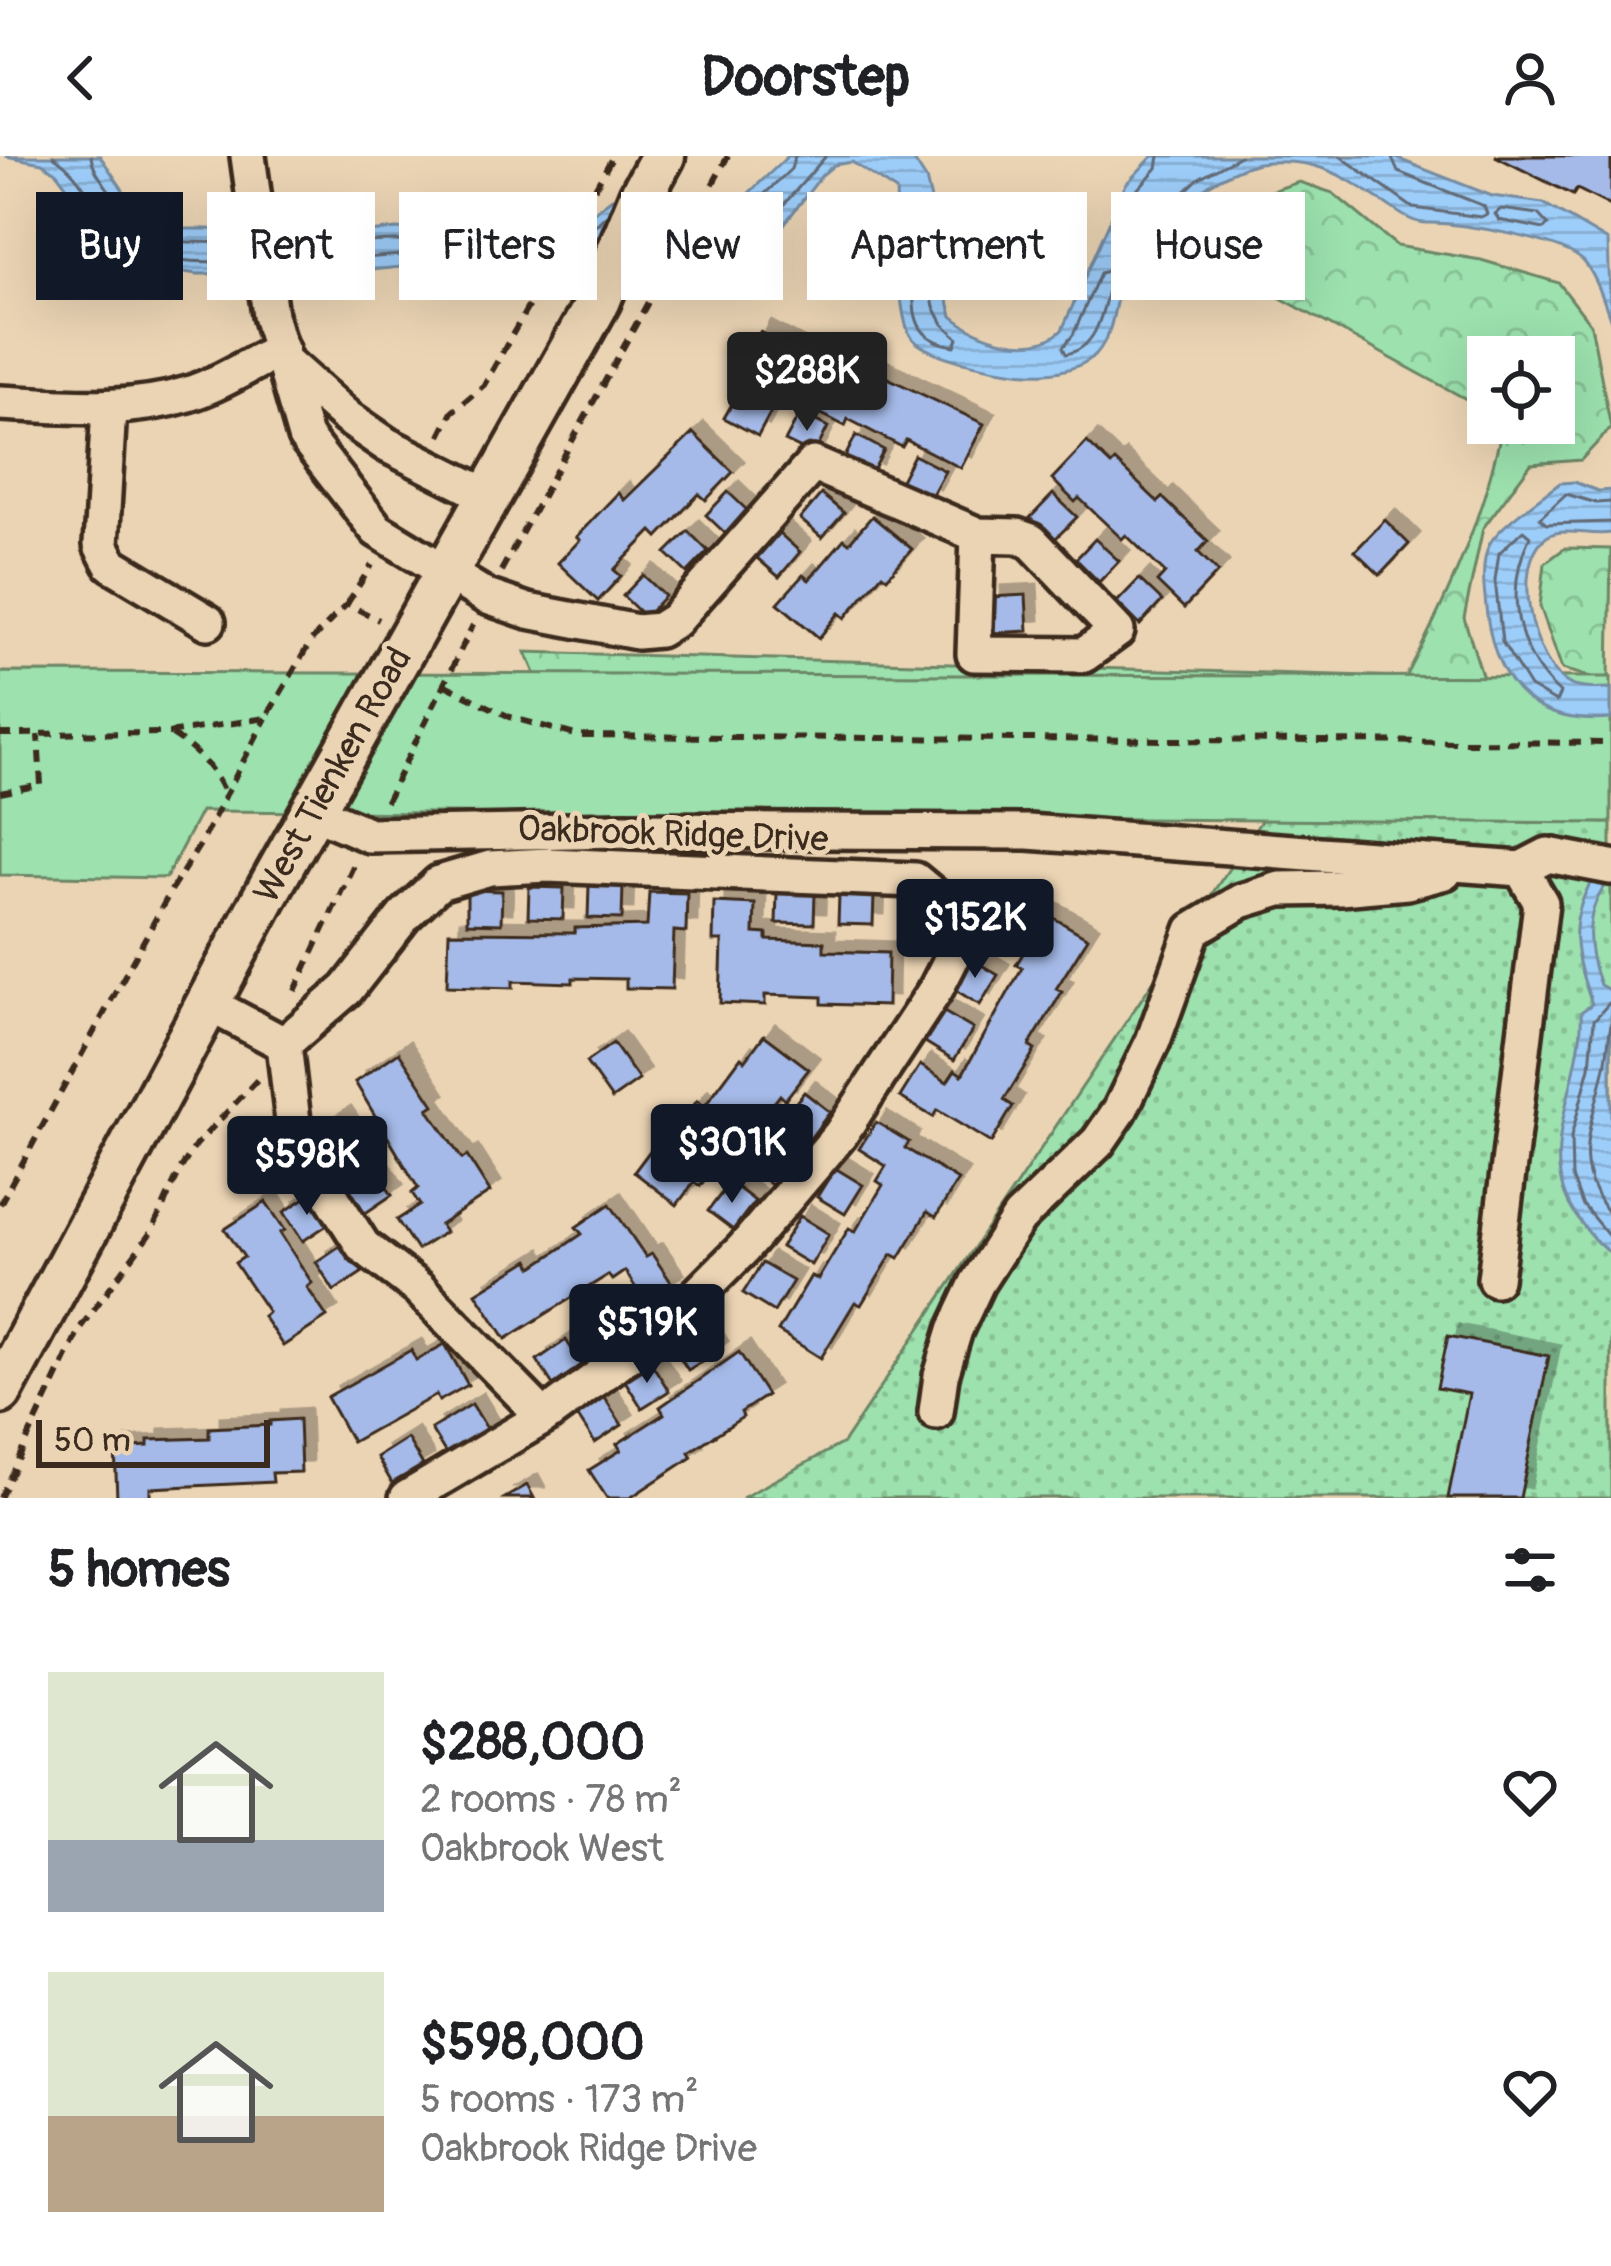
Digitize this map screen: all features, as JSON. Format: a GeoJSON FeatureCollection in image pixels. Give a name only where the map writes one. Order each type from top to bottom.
{"type":"FeatureCollection","features":[{"type":"Feature","properties":{"kind":"main road","name":"West Tienken Road"},"geometry":{"type":"LineString","coordinates":[[0,1392],[313,812],[599,300],[641,196],[663,156]]}},
{"type":"Feature","properties":{"kind":"street"},"geometry":{"type":"LineString","coordinates":[[248,156],[270,315],[305,437],[358,508],[387,538],[487,597],[528,611],[637,632],[659,630],[675,620],[813,464],[979,535],[1017,536],[1031,542],[1118,631],[1084,655],[974,654],[979,535]]}},
{"type":"Feature","properties":{"kind":"street"},"geometry":{"type":"LineString","coordinates":[[0,403],[109,408],[193,392],[283,355]]}},
{"type":"Feature","properties":{"kind":"street"},"geometry":{"type":"LineString","coordinates":[[283,355],[348,418],[424,466],[490,496]]}},
{"type":"Feature","properties":{"kind":"street"},"geometry":{"type":"LineString","coordinates":[[109,408],[101,545],[111,564],[208,622]]}},
{"type":"Feature","properties":{"kind":"street"},"geometry":{"type":"LineString","coordinates":[[313,812],[369,835],[622,830],[1028,832],[1521,869],[1549,855],[1611,867]]}},
{"type":"Feature","properties":{"kind":"street"},"geometry":{"type":"LineString","coordinates":[[936,1412],[945,1360],[976,1283],[1019,1218],[1098,1142],[1120,1111],[1153,1041],[1193,930],[1241,902],[1280,889],[1407,882],[1473,864]]}},
{"type":"Feature","properties":{"kind":"street","name":"Oakbrook Ridge Drive"},"geometry":{"type":"LineString","coordinates":[[284,1043],[347,989],[404,916],[439,884],[490,868],[547,865],[915,880],[956,914],[962,940],[936,989],[840,1136],[742,1249],[662,1330],[544,1417],[407,1498]]}},
{"type":"Feature","properties":{"kind":"street"},"geometry":{"type":"LineString","coordinates":[[1495,1279],[1540,903],[1521,869]]}},
{"type":"Feature","properties":{"kind":"street"},"geometry":{"type":"LineString","coordinates":[[209,1004],[284,1043],[295,1139],[363,1246],[418,1288],[544,1417]]}},
{"type":"Feature","properties":{"kind":"path"},"geometry":{"type":"LineString","coordinates":[[424,466],[447,420],[484,385],[614,156]]}},
{"type":"Feature","properties":{"kind":"path"},"geometry":{"type":"LineString","coordinates":[[502,570],[728,156]]}},
{"type":"Feature","properties":{"kind":"path"},"geometry":{"type":"LineString","coordinates":[[0,1204],[311,640],[346,604],[387,538]]}},
{"type":"Feature","properties":{"kind":"path"},"geometry":{"type":"LineString","coordinates":[[346,604],[376,618]]}},
{"type":"Feature","properties":{"kind":"path"},"geometry":{"type":"LineString","coordinates":[[473,625],[445,685],[510,717],[579,736],[1611,743]]}},
{"type":"Feature","properties":{"kind":"path"},"geometry":{"type":"LineString","coordinates":[[438,650],[457,660]]}},
{"type":"Feature","properties":{"kind":"path"},"geometry":{"type":"LineString","coordinates":[[0,734],[169,733],[266,718]]}},
{"type":"Feature","properties":{"kind":"path"},"geometry":{"type":"LineString","coordinates":[[169,733],[195,749],[226,796]]}},
{"type":"Feature","properties":{"kind":"path"},"geometry":{"type":"LineString","coordinates":[[0,794],[41,785],[38,735]]}},
{"type":"Feature","properties":{"kind":"path"},"geometry":{"type":"LineString","coordinates":[[0,1498],[80,1328],[152,1231],[196,1145],[254,1084]]}},
{"type":"Feature","properties":{"kind":"green space"},"geometry":{"type":"Polygon","coordinates":[[[1299,182],[1333,193],[1397,246],[1481,260],[1559,283],[1591,325],[1611,428],[1581,460],[1531,464],[1483,528],[1464,618],[1491,703],[551,711],[526,652],[1406,677],[1464,553],[1498,444],[1575,444],[1575,336],[1467,336],[1467,400],[1284,300],[1305,300],[1305,192],[1268,192],[1299,182]]]}},
{"type":"Feature","properties":{"kind":"green space"},"geometry":{"type":"Polygon","coordinates":[[[1565,548],[1611,549],[1609,682],[1562,669],[1540,606],[1545,563],[1565,548]]]}},
{"type":"Feature","properties":{"kind":"green space"},"geometry":{"type":"Polygon","coordinates":[[[0,672],[1611,677],[1611,823],[201,811],[166,878],[0,875],[0,672]]]}},
{"type":"Feature","properties":{"kind":"green space"},"geometry":{"type":"Polygon","coordinates":[[[1263,818],[1611,823],[1611,1498],[742,1498],[843,1443],[1263,818]]]}},
{"type":"Feature","properties":{"kind":"water"},"geometry":{"type":"Polygon","coordinates":[[[5,156],[100,156],[124,192],[71,192],[42,163],[5,156]]]}},
{"type":"Feature","properties":{"kind":"water"},"geometry":{"type":"Polygon","coordinates":[[[788,156],[911,156],[929,192],[896,192],[852,162],[834,165],[783,226],[783,192],[750,192],[788,156]]]}},
{"type":"Feature","properties":{"kind":"water"},"geometry":{"type":"Polygon","coordinates":[[[1153,156],[1391,156],[1492,196],[1543,203],[1608,241],[1611,321],[1594,277],[1574,255],[1512,234],[1413,220],[1343,177],[1314,166],[1258,163],[1202,190],[1122,192],[1153,156]]]}},
{"type":"Feature","properties":{"kind":"water"},"geometry":{"type":"Polygon","coordinates":[[[612,198],[621,198],[621,258],[597,262],[597,210],[612,198]]]}},
{"type":"Feature","properties":{"kind":"water"},"geometry":{"type":"Polygon","coordinates":[[[1111,218],[1111,300],[1116,300],[1104,343],[1086,362],[1052,372],[994,369],[918,344],[905,323],[902,300],[948,300],[952,316],[991,338],[1022,344],[1050,338],[1062,330],[1075,300],[1087,300],[1087,273],[1111,218]]]}},
{"type":"Feature","properties":{"kind":"water"},"geometry":{"type":"Polygon","coordinates":[[[183,229],[207,229],[207,274],[183,272],[183,229]]]}},
{"type":"Feature","properties":{"kind":"water"},"geometry":{"type":"Polygon","coordinates":[[[399,229],[399,267],[375,270],[375,231],[399,229]]]}},
{"type":"Feature","properties":{"kind":"water"},"geometry":{"type":"Polygon","coordinates":[[[1574,482],[1598,491],[1611,490],[1611,533],[1562,532],[1540,543],[1531,561],[1530,609],[1536,635],[1559,675],[1574,686],[1611,688],[1611,719],[1581,719],[1535,705],[1505,673],[1489,625],[1484,577],[1490,543],[1512,519],[1560,483],[1574,482]]]}},
{"type":"Feature","properties":{"kind":"water"},"geometry":{"type":"Polygon","coordinates":[[[1594,876],[1611,879],[1596,903],[1590,929],[1600,985],[1611,991],[1611,1253],[1579,1220],[1565,1196],[1559,1171],[1581,1012],[1592,1004],[1581,969],[1576,925],[1594,876]]]}},
{"type":"Feature","properties":{"kind":"building"},"geometry":{"type":"Polygon","coordinates":[[[1495,156],[1611,156],[1611,206],[1577,189],[1573,195],[1495,156]]]}},
{"type":"Feature","properties":{"kind":"building"},"geometry":{"type":"Polygon","coordinates":[[[760,332],[816,361],[820,354],[869,379],[873,371],[984,424],[961,468],[906,440],[902,447],[848,419],[845,426],[796,401],[792,407],[737,378],[760,332]]]}},
{"type":"Feature","properties":{"kind":"building"},"geometry":{"type":"Polygon","coordinates":[[[740,390],[773,408],[758,436],[724,418],[740,390]]]}},
{"type":"Feature","properties":{"kind":"building"},"geometry":{"type":"Polygon","coordinates":[[[800,413],[828,427],[814,455],[785,441],[800,413]]]}},
{"type":"Feature","properties":{"kind":"building"},"geometry":{"type":"Polygon","coordinates":[[[693,433],[733,472],[706,500],[699,494],[658,537],[652,531],[614,570],[621,576],[598,601],[558,563],[618,493],[624,500],[693,433]]]}},
{"type":"Feature","properties":{"kind":"building"},"geometry":{"type":"Polygon","coordinates":[[[856,435],[884,450],[871,475],[843,461],[856,435]]]}},
{"type":"Feature","properties":{"kind":"building"},"geometry":{"type":"Polygon","coordinates":[[[1087,442],[1158,502],[1162,497],[1208,541],[1198,552],[1218,572],[1184,608],[1157,582],[1165,573],[1126,535],[1122,539],[1052,479],[1087,442]]]}},
{"type":"Feature","properties":{"kind":"building"},"geometry":{"type":"Polygon","coordinates":[[[914,455],[945,471],[929,500],[899,484],[914,455]]]}},
{"type":"Feature","properties":{"kind":"building"},"geometry":{"type":"Polygon","coordinates":[[[728,492],[749,512],[727,535],[706,515],[728,492]]]}},
{"type":"Feature","properties":{"kind":"building"},"geometry":{"type":"Polygon","coordinates":[[[821,494],[844,513],[822,538],[800,519],[821,494]]]}},
{"type":"Feature","properties":{"kind":"building"},"geometry":{"type":"Polygon","coordinates":[[[1053,494],[1077,517],[1053,541],[1030,518],[1053,494]]]}},
{"type":"Feature","properties":{"kind":"building"},"geometry":{"type":"Polygon","coordinates":[[[872,516],[912,549],[887,578],[882,574],[845,618],[839,613],[819,638],[778,603],[803,575],[809,580],[844,539],[849,543],[872,516]]]}},
{"type":"Feature","properties":{"kind":"building"},"geometry":{"type":"Polygon","coordinates":[[[1385,520],[1409,544],[1380,575],[1355,551],[1385,520]]]}},
{"type":"Feature","properties":{"kind":"building"},"geometry":{"type":"Polygon","coordinates":[[[688,531],[708,551],[687,573],[666,553],[688,531]]]}},
{"type":"Feature","properties":{"kind":"building"},"geometry":{"type":"Polygon","coordinates":[[[779,533],[800,552],[779,577],[757,558],[779,533]]]}},
{"type":"Feature","properties":{"kind":"building"},"geometry":{"type":"Polygon","coordinates":[[[1095,539],[1119,561],[1099,582],[1076,559],[1095,539]]]}},
{"type":"Feature","properties":{"kind":"building"},"geometry":{"type":"Polygon","coordinates":[[[643,575],[665,596],[645,617],[623,596],[643,575]]]}},
{"type":"Feature","properties":{"kind":"building"},"geometry":{"type":"Polygon","coordinates":[[[1139,579],[1162,601],[1140,625],[1117,602],[1139,579]]]}},
{"type":"Feature","properties":{"kind":"building"},"geometry":{"type":"Polygon","coordinates":[[[1026,595],[1028,631],[992,633],[990,597],[1026,595]]]}},
{"type":"Feature","properties":{"kind":"building"},"geometry":{"type":"Polygon","coordinates":[[[589,885],[623,886],[622,919],[588,918],[589,885]]]}},
{"type":"Feature","properties":{"kind":"building"},"geometry":{"type":"Polygon","coordinates":[[[529,887],[564,888],[563,919],[528,918],[529,887]]]}},
{"type":"Feature","properties":{"kind":"building"},"geometry":{"type":"Polygon","coordinates":[[[467,890],[502,891],[501,924],[467,923],[467,890]]]}},
{"type":"Feature","properties":{"kind":"building"},"geometry":{"type":"Polygon","coordinates":[[[649,892],[687,893],[686,932],[674,931],[672,989],[626,988],[626,979],[573,978],[573,983],[513,981],[513,988],[447,986],[449,932],[575,933],[575,928],[647,926],[649,892]]]}},
{"type":"Feature","properties":{"kind":"building"},"geometry":{"type":"Polygon","coordinates":[[[777,893],[815,894],[814,924],[776,923],[777,893]]]}},
{"type":"Feature","properties":{"kind":"building"},"geometry":{"type":"Polygon","coordinates":[[[839,895],[874,896],[873,925],[838,924],[839,895]]]}},
{"type":"Feature","properties":{"kind":"building"},"geometry":{"type":"Polygon","coordinates":[[[714,902],[755,904],[754,933],[767,934],[767,940],[824,942],[824,951],[888,953],[887,1006],[822,1004],[822,997],[765,995],[765,1005],[720,1003],[722,941],[713,941],[714,902]]]}},
{"type":"Feature","properties":{"kind":"building"},"geometry":{"type":"Polygon","coordinates":[[[998,905],[1027,923],[1009,953],[980,935],[998,905]]]}},
{"type":"Feature","properties":{"kind":"building"},"geometry":{"type":"Polygon","coordinates":[[[1047,914],[1088,938],[1056,989],[1062,992],[1029,1046],[1035,1050],[1004,1100],[1013,1106],[991,1143],[937,1110],[933,1117],[900,1097],[920,1065],[947,1082],[955,1070],[962,1075],[1022,968],[1016,965],[1047,914]]]}},
{"type":"Feature","properties":{"kind":"building"},"geometry":{"type":"Polygon","coordinates":[[[970,958],[998,975],[980,1005],[952,988],[970,958]]]}},
{"type":"Feature","properties":{"kind":"building"},"geometry":{"type":"Polygon","coordinates":[[[944,1012],[973,1029],[954,1060],[925,1042],[944,1012]]]}},
{"type":"Feature","properties":{"kind":"building"},"geometry":{"type":"Polygon","coordinates":[[[764,1035],[809,1069],[785,1100],[780,1095],[746,1139],[739,1134],[700,1186],[694,1182],[677,1205],[634,1172],[655,1144],[662,1148],[697,1101],[704,1107],[764,1035]]]}},
{"type":"Feature","properties":{"kind":"building"},"geometry":{"type":"Polygon","coordinates":[[[613,1043],[639,1080],[612,1099],[586,1062],[613,1043]]]}},
{"type":"Feature","properties":{"kind":"building"},"geometry":{"type":"Polygon","coordinates":[[[399,1052],[434,1105],[428,1109],[490,1192],[440,1225],[445,1232],[417,1250],[397,1220],[420,1205],[412,1193],[418,1188],[355,1082],[399,1052]]]}},
{"type":"Feature","properties":{"kind":"building"},"geometry":{"type":"Polygon","coordinates":[[[804,1092],[830,1112],[809,1140],[782,1120],[804,1092]]]}},
{"type":"Feature","properties":{"kind":"building"},"geometry":{"type":"Polygon","coordinates":[[[340,1117],[360,1147],[333,1165],[313,1134],[340,1117]]]}},
{"type":"Feature","properties":{"kind":"building"},"geometry":{"type":"Polygon","coordinates":[[[876,1122],[909,1142],[905,1148],[958,1180],[936,1217],[927,1212],[899,1258],[892,1254],[861,1305],[855,1302],[821,1358],[778,1331],[811,1276],[818,1279],[849,1228],[855,1232],[883,1185],[877,1181],[886,1166],[859,1149],[876,1122]]]}},
{"type":"Feature","properties":{"kind":"building"},"geometry":{"type":"Polygon","coordinates":[[[766,1135],[795,1157],[773,1186],[744,1164],[766,1135]]]}},
{"type":"Feature","properties":{"kind":"building"},"geometry":{"type":"Polygon","coordinates":[[[373,1167],[392,1195],[364,1214],[345,1186],[373,1167]]]}},
{"type":"Feature","properties":{"kind":"building"},"geometry":{"type":"Polygon","coordinates":[[[835,1168],[863,1185],[845,1214],[817,1197],[835,1168]]]}},
{"type":"Feature","properties":{"kind":"building"},"geometry":{"type":"Polygon","coordinates":[[[730,1182],[755,1201],[733,1230],[708,1211],[730,1182]]]}},
{"type":"Feature","properties":{"kind":"building"},"geometry":{"type":"Polygon","coordinates":[[[311,1194],[330,1223],[303,1241],[284,1212],[311,1194]]]}},
{"type":"Feature","properties":{"kind":"building"},"geometry":{"type":"Polygon","coordinates":[[[266,1202],[285,1230],[280,1233],[327,1317],[283,1346],[263,1316],[268,1312],[235,1263],[244,1257],[225,1229],[266,1202]]]}},
{"type":"Feature","properties":{"kind":"building"},"geometry":{"type":"Polygon","coordinates":[[[610,1204],[646,1257],[652,1254],[673,1285],[645,1303],[625,1271],[612,1280],[608,1275],[506,1339],[476,1293],[529,1260],[533,1267],[582,1234],[576,1227],[610,1204]]]}},
{"type":"Feature","properties":{"kind":"building"},"geometry":{"type":"Polygon","coordinates":[[[800,1216],[829,1234],[811,1265],[781,1247],[800,1216]]]}},
{"type":"Feature","properties":{"kind":"building"},"geometry":{"type":"Polygon","coordinates":[[[344,1243],[363,1272],[334,1291],[316,1262],[344,1243]]]}},
{"type":"Feature","properties":{"kind":"building"},"geometry":{"type":"Polygon","coordinates":[[[762,1263],[793,1281],[774,1312],[743,1293],[762,1263]]]}},
{"type":"Feature","properties":{"kind":"building"},"geometry":{"type":"Polygon","coordinates":[[[616,1307],[635,1337],[606,1356],[586,1326],[616,1307]]]}},
{"type":"Feature","properties":{"kind":"building"},"geometry":{"type":"Polygon","coordinates":[[[699,1323],[717,1352],[688,1370],[670,1342],[699,1323]]]}},
{"type":"Feature","properties":{"kind":"building"},"geometry":{"type":"Polygon","coordinates":[[[1448,1336],[1549,1356],[1520,1498],[1448,1498],[1469,1394],[1437,1388],[1448,1336]]]}},
{"type":"Feature","properties":{"kind":"building"},"geometry":{"type":"Polygon","coordinates":[[[566,1340],[582,1365],[553,1385],[537,1360],[566,1340]]]}},
{"type":"Feature","properties":{"kind":"building"},"geometry":{"type":"Polygon","coordinates":[[[445,1344],[468,1385],[439,1401],[436,1395],[352,1442],[327,1397],[411,1350],[416,1360],[445,1344]]]}},
{"type":"Feature","properties":{"kind":"building"},"geometry":{"type":"Polygon","coordinates":[[[739,1352],[767,1395],[741,1412],[743,1417],[689,1452],[692,1457],[630,1498],[607,1498],[589,1470],[621,1450],[617,1444],[664,1414],[660,1407],[739,1352]]]}},
{"type":"Feature","properties":{"kind":"building"},"geometry":{"type":"Polygon","coordinates":[[[652,1364],[669,1391],[642,1408],[625,1381],[652,1364]]]}},
{"type":"Feature","properties":{"kind":"building"},"geometry":{"type":"Polygon","coordinates":[[[604,1397],[622,1425],[595,1443],[576,1414],[604,1397]]]}},
{"type":"Feature","properties":{"kind":"building"},"geometry":{"type":"Polygon","coordinates":[[[472,1404],[489,1432],[448,1457],[431,1429],[472,1404]]]}},
{"type":"Feature","properties":{"kind":"building"},"geometry":{"type":"Polygon","coordinates":[[[299,1419],[301,1472],[272,1473],[273,1482],[150,1488],[150,1496],[117,1498],[115,1448],[148,1446],[148,1440],[209,1438],[209,1428],[299,1419]]]}},
{"type":"Feature","properties":{"kind":"building"},"geometry":{"type":"Polygon","coordinates":[[[407,1438],[423,1465],[392,1483],[377,1457],[407,1438]]]}},
{"type":"Feature","properties":{"kind":"building"},"geometry":{"type":"Polygon","coordinates":[[[527,1485],[534,1498],[505,1498],[527,1485]]]}}]}
